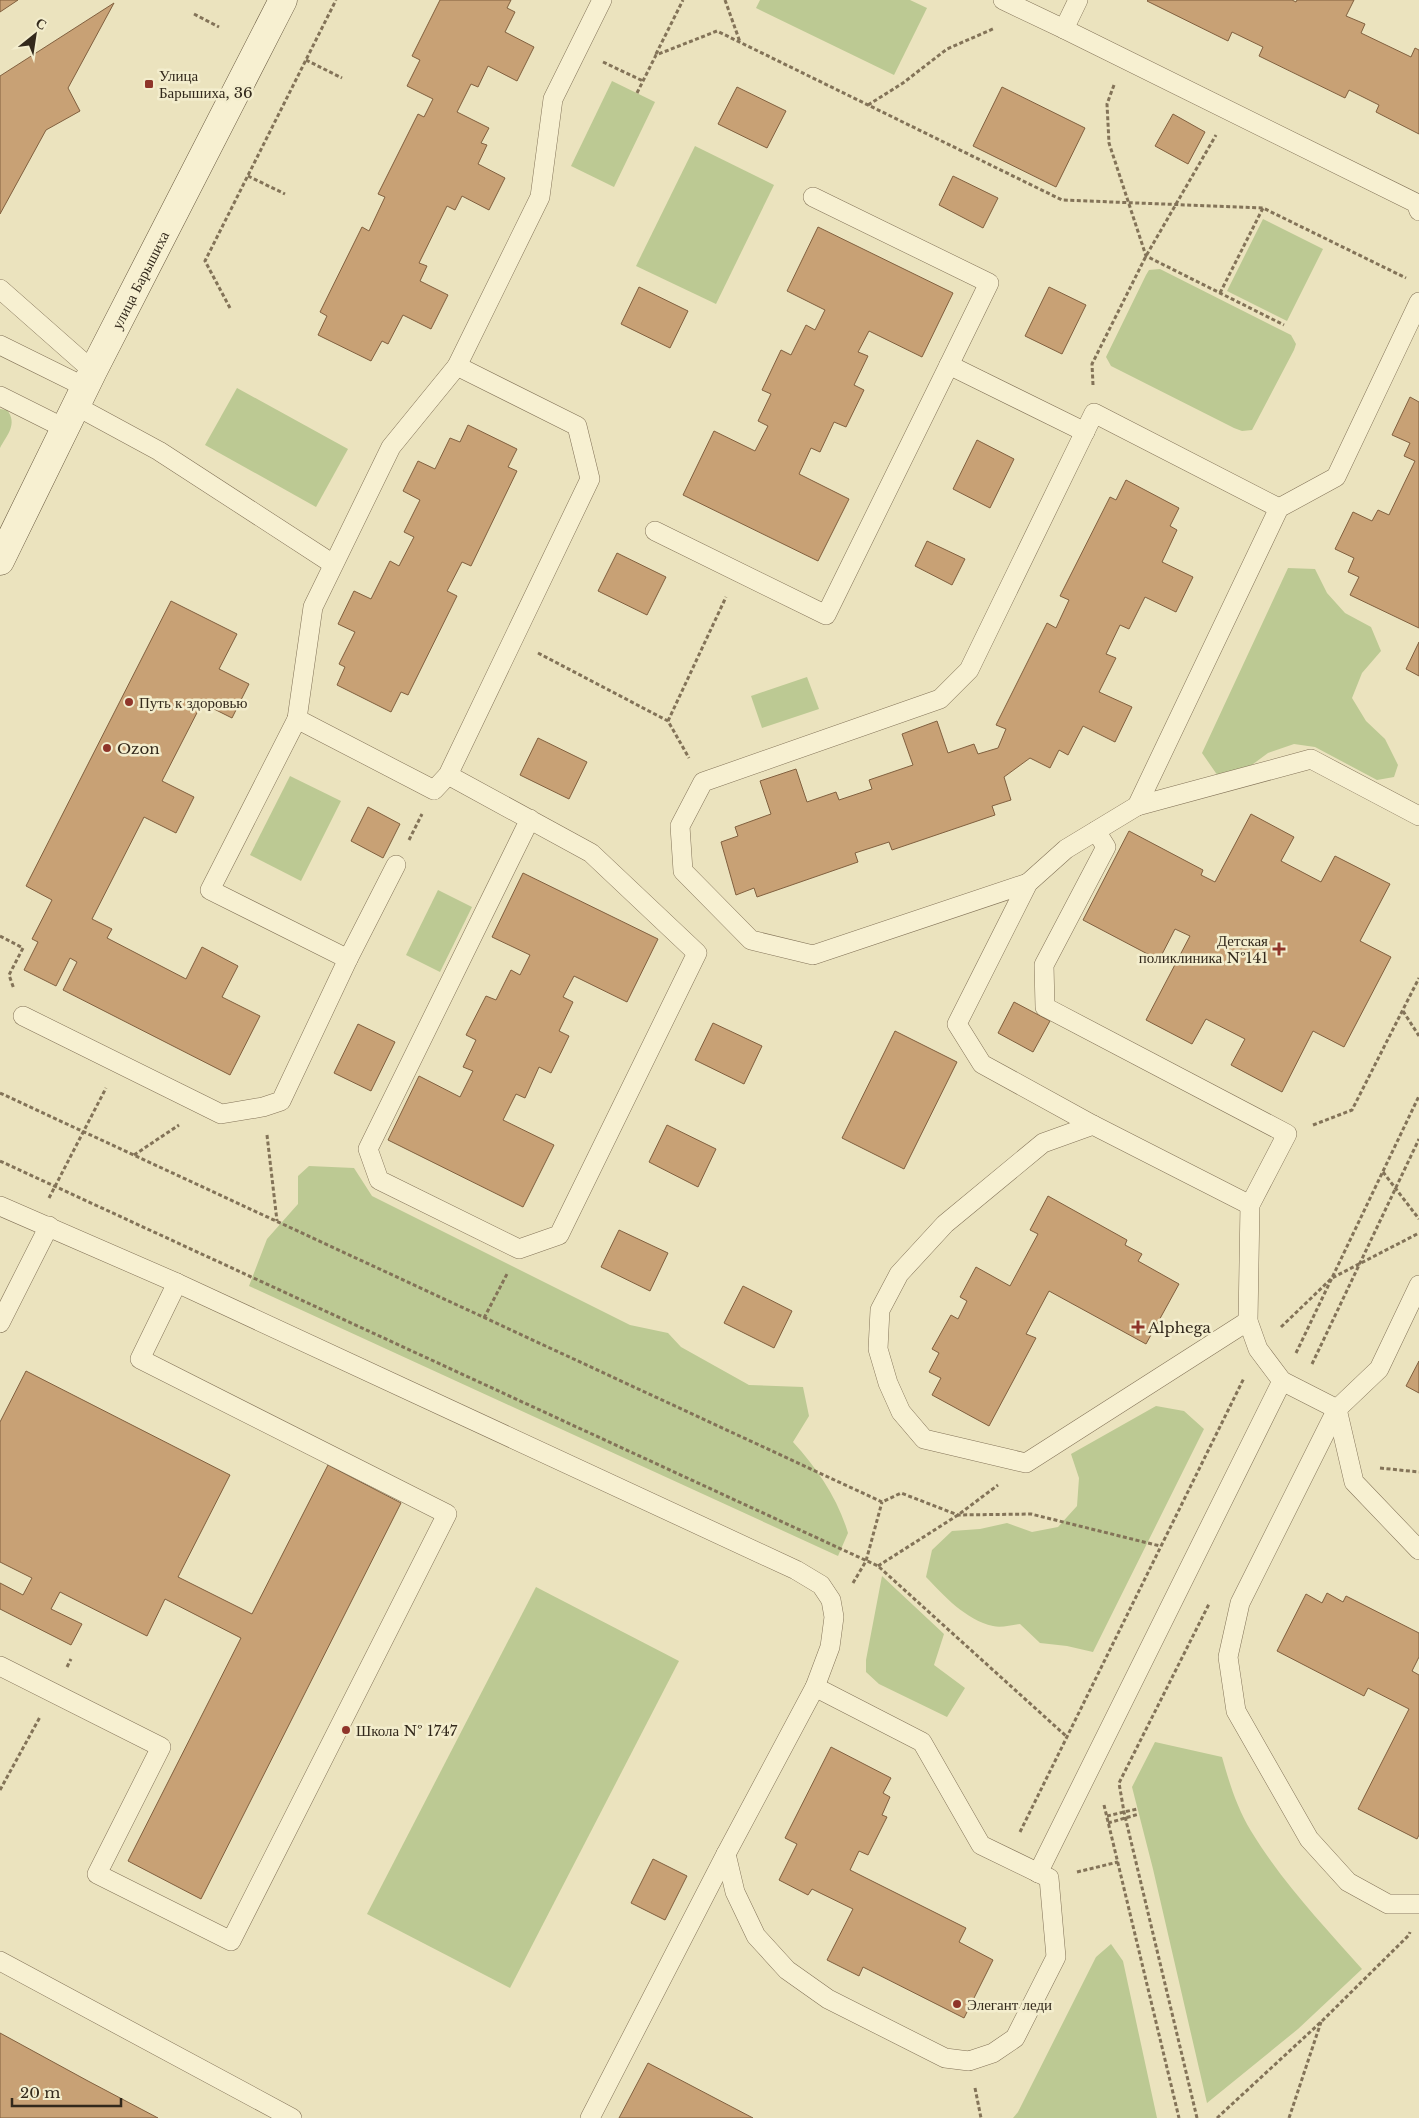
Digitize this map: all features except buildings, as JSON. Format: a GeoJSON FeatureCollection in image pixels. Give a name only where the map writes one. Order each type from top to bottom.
{"type":"FeatureCollection","features":[{"type":"Feature","properties":{"kind":"main road","name":"улица Барышиха"},"geometry":{"type":"LineString","coordinates":[[0,561],[79,398],[283,0]]}},
{"type":"Feature","properties":{"kind":"lane"},"geometry":{"type":"LineString","coordinates":[[348,959],[210,890],[297,719],[313,606],[333,564],[391,447],[457,366],[540,197],[553,99],[602,0]]}},
{"type":"Feature","properties":{"kind":"lane"},"geometry":{"type":"LineString","coordinates":[[1003,0],[1416,203],[1419,211]]}},
{"type":"Feature","properties":{"kind":"lane"},"geometry":{"type":"LineString","coordinates":[[1064,29],[1078,0]]}},
{"type":"Feature","properties":{"kind":"lane"},"geometry":{"type":"LineString","coordinates":[[655,532],[826,616],[989,283],[813,197]]}},
{"type":"Feature","properties":{"kind":"lane"},"geometry":{"type":"LineString","coordinates":[[0,290],[79,398]]}},
{"type":"Feature","properties":{"kind":"lane"},"geometry":{"type":"LineString","coordinates":[[1137,806],[1279,508],[1336,477],[1419,302]]}},
{"type":"Feature","properties":{"kind":"lane"},"geometry":{"type":"LineString","coordinates":[[0,345],[333,564]]}},
{"type":"Feature","properties":{"kind":"lane"},"geometry":{"type":"LineString","coordinates":[[949,365],[1085,432]]}},
{"type":"Feature","properties":{"kind":"lane"},"geometry":{"type":"LineString","coordinates":[[297,719],[434,790],[448,775],[590,480],[577,426],[457,366]]}},
{"type":"Feature","properties":{"kind":"lane"},"geometry":{"type":"LineString","coordinates":[[0,396],[79,398]]}},
{"type":"Feature","properties":{"kind":"lane"},"geometry":{"type":"LineString","coordinates":[[1028,883],[813,955],[751,940],[683,871],[680,826],[702,782],[940,698],[969,670],[1094,413],[1279,508]]}},
{"type":"Feature","properties":{"kind":"lane"},"geometry":{"type":"LineString","coordinates":[[1250,1206],[1093,1125],[982,1064],[956,1024],[1028,883],[1066,849],[1137,806],[1311,759],[1419,816]]}},
{"type":"Feature","properties":{"kind":"lane"},"geometry":{"type":"LineString","coordinates":[[448,775],[530,819],[591,853],[697,953],[559,1235],[519,1249],[379,1180],[368,1149],[530,819]]}},
{"type":"Feature","properties":{"kind":"lane"},"geometry":{"type":"LineString","coordinates":[[1096,831],[1106,847],[1044,965],[1045,1007],[1287,1134],[1250,1206],[1248,1321],[1258,1349],[1282,1381],[1337,1409],[1354,1482],[1419,1550]]}},
{"type":"Feature","properties":{"kind":"lane"},"geometry":{"type":"LineString","coordinates":[[23,1016],[221,1114],[263,1107],[280,1101],[348,959],[396,865]]}},
{"type":"Feature","properties":{"kind":"lane"},"geometry":{"type":"LineString","coordinates":[[1093,1125],[1043,1143],[945,1224],[899,1274],[880,1310],[878,1349],[888,1383],[901,1412],[924,1439],[1026,1463],[1248,1321]]}},
{"type":"Feature","properties":{"kind":"lane"},"geometry":{"type":"LineString","coordinates":[[0,1206],[177,1283],[796,1570],[821,1585],[831,1600],[834,1617],[830,1647],[815,1687],[726,1854],[590,2118]]}},
{"type":"Feature","properties":{"kind":"lane"},"geometry":{"type":"LineString","coordinates":[[0,1323],[44,1224]]}},
{"type":"Feature","properties":{"kind":"lane"},"geometry":{"type":"LineString","coordinates":[[0,1666],[161,1747],[96,1874],[230,1941],[447,1514],[140,1359],[177,1283]]}},
{"type":"Feature","properties":{"kind":"lane"},"geometry":{"type":"LineString","coordinates":[[1419,1285],[1379,1369],[1337,1409],[1240,1603],[1228,1657],[1236,1711],[1309,1839],[1348,1882],[1388,1904],[1419,1904]]}},
{"type":"Feature","properties":{"kind":"lane"},"geometry":{"type":"LineString","coordinates":[[726,1854],[735,1892],[756,1936],[787,1970],[828,1999],[945,2058],[969,2061],[993,2053],[1015,2038],[1056,1957],[1044,1875],[1282,1381]]}},
{"type":"Feature","properties":{"kind":"lane"},"geometry":{"type":"LineString","coordinates":[[815,1687],[922,1742],[981,1845],[1044,1875]]}},
{"type":"Feature","properties":{"kind":"lane"},"geometry":{"type":"LineString","coordinates":[[0,1961],[292,2118]]}},
{"type":"Feature","properties":{"kind":"path"},"geometry":{"type":"LineString","coordinates":[[230,308],[205,261],[336,0]]}},
{"type":"Feature","properties":{"kind":"path"},"geometry":{"type":"LineString","coordinates":[[637,93],[683,0]]}},
{"type":"Feature","properties":{"kind":"path"},"geometry":{"type":"LineString","coordinates":[[725,0],[741,43]]}},
{"type":"Feature","properties":{"kind":"path"},"geometry":{"type":"LineString","coordinates":[[868,105],[903,83],[947,49],[1030,13]]}},
{"type":"Feature","properties":{"kind":"path"},"geometry":{"type":"LineString","coordinates":[[194,14],[219,27]]}},
{"type":"Feature","properties":{"kind":"path"},"geometry":{"type":"LineString","coordinates":[[656,55],[718,31],[1062,200],[1263,208],[1412,282]]}},
{"type":"Feature","properties":{"kind":"path"},"geometry":{"type":"LineString","coordinates":[[578,49],[643,81]]}},
{"type":"Feature","properties":{"kind":"path"},"geometry":{"type":"LineString","coordinates":[[1123,59],[1107,104],[1109,144],[1146,256],[1284,325]]}},
{"type":"Feature","properties":{"kind":"path"},"geometry":{"type":"LineString","coordinates":[[306,60],[342,78]]}},
{"type":"Feature","properties":{"kind":"path"},"geometry":{"type":"LineString","coordinates":[[295,67],[301,70]]}},
{"type":"Feature","properties":{"kind":"path"},"geometry":{"type":"LineString","coordinates":[[1094,413],[1092,364],[1146,256],[1230,111]]}},
{"type":"Feature","properties":{"kind":"path"},"geometry":{"type":"LineString","coordinates":[[248,176],[285,194]]}},
{"type":"Feature","properties":{"kind":"path"},"geometry":{"type":"LineString","coordinates":[[1220,293],[1263,208]]}},
{"type":"Feature","properties":{"kind":"path"},"geometry":{"type":"LineString","coordinates":[[668,721],[738,572]]}},
{"type":"Feature","properties":{"kind":"path"},"geometry":{"type":"LineString","coordinates":[[513,640],[668,721],[702,782]]}},
{"type":"Feature","properties":{"kind":"path"},"geometry":{"type":"LineString","coordinates":[[396,865],[434,790]]}},
{"type":"Feature","properties":{"kind":"path"},"geometry":{"type":"LineString","coordinates":[[0,936],[23,948],[9,975],[23,1016]]}},
{"type":"Feature","properties":{"kind":"path"},"geometry":{"type":"LineString","coordinates":[[1287,1134],[1352,1110],[1419,978]]}},
{"type":"Feature","properties":{"kind":"path"},"geometry":{"type":"LineString","coordinates":[[1413,990],[1419,990]]}},
{"type":"Feature","properties":{"kind":"path"},"geometry":{"type":"LineString","coordinates":[[1402,1010],[1419,1036]]}},
{"type":"Feature","properties":{"kind":"path"},"geometry":{"type":"LineString","coordinates":[[44,1224],[84,1133],[119,1063]]}},
{"type":"Feature","properties":{"kind":"path"},"geometry":{"type":"LineString","coordinates":[[0,1093],[882,1502]]}},
{"type":"Feature","properties":{"kind":"path"},"geometry":{"type":"LineString","coordinates":[[1282,1381],[1419,1096]]}},
{"type":"Feature","properties":{"kind":"path"},"geometry":{"type":"LineString","coordinates":[[134,1156],[205,1107]]}},
{"type":"Feature","properties":{"kind":"path"},"geometry":{"type":"LineString","coordinates":[[263,1107],[277,1222]]}},
{"type":"Feature","properties":{"kind":"path"},"geometry":{"type":"LineString","coordinates":[[1382,1172],[1419,1220]]}},
{"type":"Feature","properties":{"kind":"path"},"geometry":{"type":"LineString","coordinates":[[484,1318],[503,1280]]}},
{"type":"Feature","properties":{"kind":"path"},"geometry":{"type":"LineString","coordinates":[[878,1566],[958,1515],[1026,1463]]}},
{"type":"Feature","properties":{"kind":"path"},"geometry":{"type":"LineString","coordinates":[[1350,1464],[1419,1472]]}},
{"type":"Feature","properties":{"kind":"path"},"geometry":{"type":"LineString","coordinates":[[831,1600],[855,1581],[866,1561],[882,1502],[901,1493],[958,1515],[1032,1514],[1160,1546]]}},
{"type":"Feature","properties":{"kind":"path"},"geometry":{"type":"LineString","coordinates":[[0,1790],[71,1659]]}},
{"type":"Feature","properties":{"kind":"path"},"geometry":{"type":"LineString","coordinates":[[1103,1799],[1179,2118]]}},
{"type":"Feature","properties":{"kind":"path"},"geometry":{"type":"LineString","coordinates":[[1107,1816],[1137,1808]]}},
{"type":"Feature","properties":{"kind":"path"},"geometry":{"type":"LineString","coordinates":[[1108,1822],[1139,1814]]}},
{"type":"Feature","properties":{"kind":"path"},"geometry":{"type":"LineString","coordinates":[[1044,1875],[1118,1862]]}},
{"type":"Feature","properties":{"kind":"path"},"geometry":{"type":"LineString","coordinates":[[1217,2118],[1322,2021],[1409,1936],[1412,1926]]}},
{"type":"Feature","properties":{"kind":"path"},"geometry":{"type":"LineString","coordinates":[[1289,2118],[1322,2021]]}},
{"type":"Feature","properties":{"kind":"green space"},"geometry":{"type":"Polygon","coordinates":[[[760,0],[910,0],[927,8],[894,75],[756,8],[760,0]]]}},
{"type":"Feature","properties":{"kind":"green space"},"geometry":{"type":"Polygon","coordinates":[[[612,81],[655,102],[614,187],[571,166],[612,81]]]}},
{"type":"Feature","properties":{"kind":"green space"},"geometry":{"type":"Polygon","coordinates":[[[695,146],[774,185],[716,304],[636,266],[695,146]]]}},
{"type":"Feature","properties":{"kind":"green space"},"geometry":{"type":"Polygon","coordinates":[[[1263,219],[1323,249],[1287,321],[1227,291],[1263,219]]]}},
{"type":"Feature","properties":{"kind":"green space"},"geometry":{"type":"Polygon","coordinates":[[[1160,269],[1291,335],[1296,344],[1294,350],[1252,430],[1242,431],[1234,428],[1111,366],[1106,357],[1146,275],[1149,270],[1160,269]]]}},
{"type":"Feature","properties":{"kind":"green space"},"geometry":{"type":"Polygon","coordinates":[[[237,388],[348,449],[316,507],[205,445],[237,388]]]}},
{"type":"Feature","properties":{"kind":"green space"},"geometry":{"type":"Polygon","coordinates":[[[0,409],[7,410],[12,420],[8,434],[0,448],[0,409]]]}},
{"type":"Feature","properties":{"kind":"green space"},"geometry":{"type":"Polygon","coordinates":[[[1288,568],[1315,569],[1327,593],[1345,613],[1371,627],[1381,651],[1362,673],[1352,698],[1366,721],[1385,739],[1398,765],[1394,777],[1377,780],[1315,747],[1294,744],[1268,753],[1245,770],[1218,776],[1202,753],[1288,568]]]}},
{"type":"Feature","properties":{"kind":"green space"},"geometry":{"type":"Polygon","coordinates":[[[807,677],[819,709],[762,728],[751,696],[807,677]]]}},
{"type":"Feature","properties":{"kind":"green space"},"geometry":{"type":"Polygon","coordinates":[[[290,776],[341,801],[301,881],[250,855],[290,776]]]}},
{"type":"Feature","properties":{"kind":"green space"},"geometry":{"type":"Polygon","coordinates":[[[438,890],[472,907],[440,972],[406,955],[438,890]]]}},
{"type":"Feature","properties":{"kind":"green space"},"geometry":{"type":"Polygon","coordinates":[[[309,1166],[354,1168],[372,1196],[630,1325],[668,1333],[681,1347],[749,1385],[803,1387],[809,1416],[793,1442],[826,1485],[844,1520],[848,1533],[838,1556],[249,1286],[267,1239],[298,1204],[298,1176],[309,1166]]]}},
{"type":"Feature","properties":{"kind":"green space"},"geometry":{"type":"Polygon","coordinates":[[[1156,1406],[1184,1411],[1204,1429],[1093,1652],[1067,1646],[1040,1643],[1020,1624],[999,1627],[983,1623],[956,1606],[926,1577],[932,1550],[952,1531],[980,1529],[1007,1523],[1032,1532],[1058,1527],[1077,1506],[1079,1478],[1071,1454],[1156,1406]]]}},
{"type":"Feature","properties":{"kind":"green space"},"geometry":{"type":"Polygon","coordinates":[[[882,1576],[944,1634],[934,1665],[965,1688],[947,1717],[879,1684],[866,1672],[866,1660],[882,1576]]]}},
{"type":"Feature","properties":{"kind":"green space"},"geometry":{"type":"Polygon","coordinates":[[[536,1587],[679,1661],[510,1988],[367,1914],[536,1587]]]}},
{"type":"Feature","properties":{"kind":"green space"},"geometry":{"type":"Polygon","coordinates":[[[1155,1742],[1222,1757],[1238,1804],[1263,1850],[1304,1903],[1362,1969],[1298,2029],[1207,2103],[1132,1787],[1155,1742]]]}},
{"type":"Feature","properties":{"kind":"green space"},"geometry":{"type":"Polygon","coordinates":[[[1111,1944],[1123,1961],[1157,2118],[1013,2118],[1018,2112],[1096,1957],[1111,1944]]]}},
{"type":"Feature","properties":{"kind":"place","name":"Улица Барышиха, 36"},"geometry":{"type":"Point","coordinates":[149,84]}},
{"type":"Feature","properties":{"kind":"place","name":"Путь к здоровью"},"geometry":{"type":"Point","coordinates":[129,702]}},
{"type":"Feature","properties":{"kind":"place","name":"Ozon"},"geometry":{"type":"Point","coordinates":[107,748]}},
{"type":"Feature","properties":{"kind":"place","name":"Детская поликлиника №141"},"geometry":{"type":"Point","coordinates":[1279,949]}},
{"type":"Feature","properties":{"kind":"place","name":"Alphega"},"geometry":{"type":"Point","coordinates":[1138,1327]}},
{"type":"Feature","properties":{"kind":"place","name":"Школа № 1747"},"geometry":{"type":"Point","coordinates":[346,1730]}},
{"type":"Feature","properties":{"kind":"place","name":"Элегант леди"},"geometry":{"type":"Point","coordinates":[957,2004]}}]}
